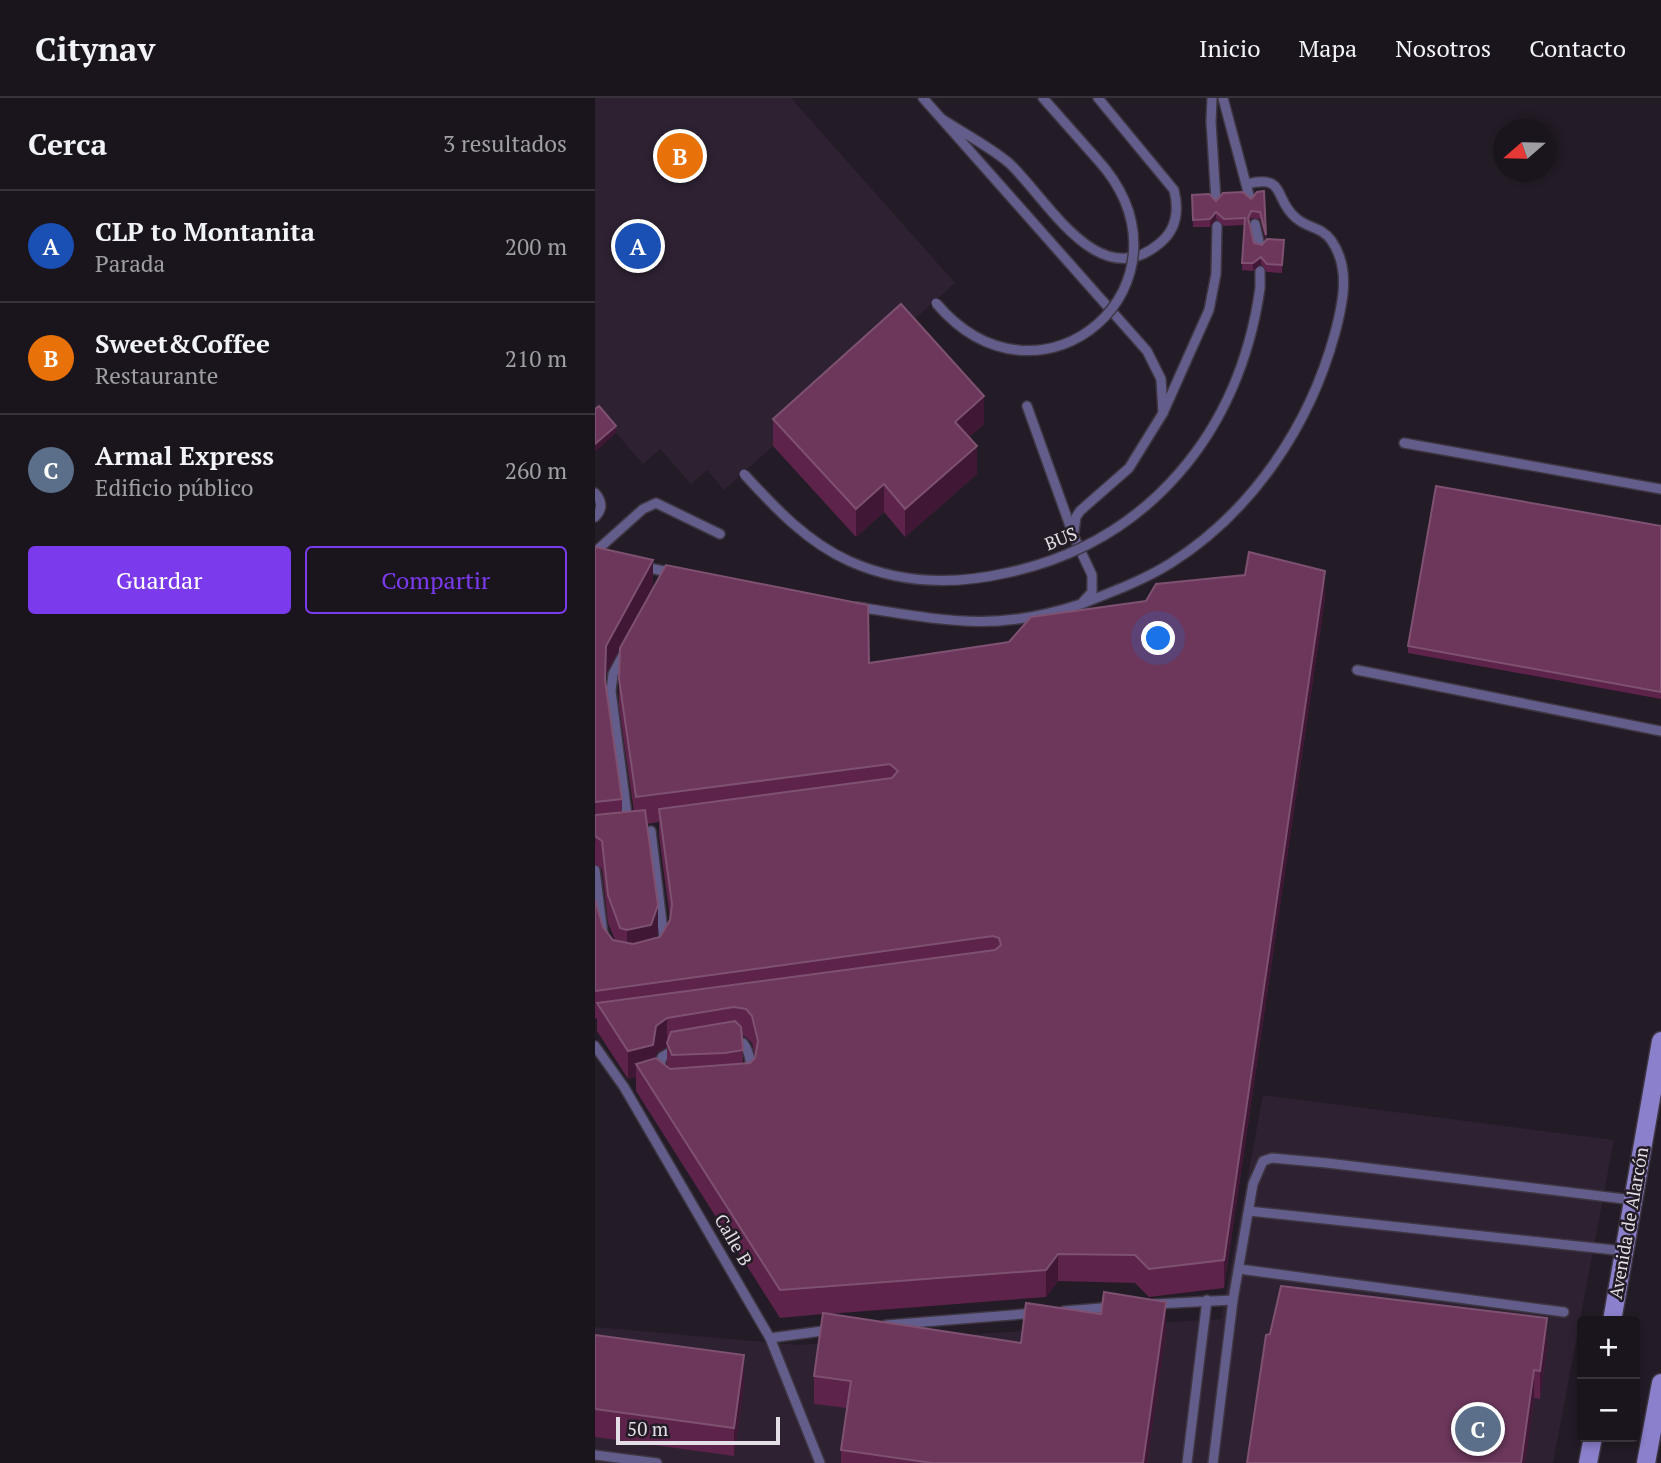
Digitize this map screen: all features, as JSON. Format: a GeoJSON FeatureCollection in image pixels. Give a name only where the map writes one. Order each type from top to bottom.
{"type":"FeatureCollection","features":[{"type":"Feature","properties":{"kind":"main road","name":"Avenida de Alarcón"},"geometry":{"type":"LineString","coordinates":[[1613,1316],[1661,1041]]}},
{"type":"Feature","properties":{"kind":"main road"},"geometry":{"type":"LineString","coordinates":[[1646,1463],[1661,1387]]}},
{"type":"Feature","properties":{"kind":"main road"},"geometry":{"type":"LineString","coordinates":[[1588,1463],[1592,1442]]}},
{"type":"Feature","properties":{"kind":"lane"},"geometry":{"type":"LineString","coordinates":[[923,98],[1147,351],[1161,379],[1163,413]]}},
{"type":"Feature","properties":{"kind":"lane"},"geometry":{"type":"LineString","coordinates":[[936,303],[962,330],[995,347],[1019,351],[1044,350],[1067,343],[1089,331],[1108,315],[1121,295],[1131,272],[1135,247],[1133,222],[1126,199],[1113,177],[1043,98]]}},
{"type":"Feature","properties":{"kind":"lane"},"geometry":{"type":"LineString","coordinates":[[942,119],[1008,163],[1072,234],[1091,248],[1121,258],[1139,256],[1157,246],[1171,231],[1178,205],[1174,190],[1098,98]]}},
{"type":"Feature","properties":{"kind":"lane"},"geometry":{"type":"LineString","coordinates":[[1212,98],[1216,201]]}},
{"type":"Feature","properties":{"kind":"lane"},"geometry":{"type":"LineString","coordinates":[[1223,98],[1250,200]]}},
{"type":"Feature","properties":{"kind":"lane"},"geometry":{"type":"LineString","coordinates":[[845,605],[950,621],[985,623],[1024,621],[1081,604],[1139,581],[1173,562],[1208,534],[1275,464],[1298,429],[1318,387],[1336,329],[1344,288],[1340,260],[1329,237],[1293,216],[1275,185],[1264,180],[1247,184]]}},
{"type":"Feature","properties":{"kind":"lane"},"geometry":{"type":"LineString","coordinates":[[1255,224],[1259,246]]}},
{"type":"Feature","properties":{"kind":"lane"},"geometry":{"type":"LineString","coordinates":[[1074,537],[1076,517],[1129,468],[1163,413],[1209,310],[1216,274],[1217,226]]}},
{"type":"Feature","properties":{"kind":"lane","name":"BUS"},"geometry":{"type":"LineString","coordinates":[[744,474],[772,506],[823,547],[881,573],[909,579],[965,580],[1028,568],[1064,556],[1128,520],[1156,496],[1205,441],[1226,403],[1247,354],[1260,271]]}},
{"type":"Feature","properties":{"kind":"lane"},"geometry":{"type":"LineString","coordinates":[[1027,406],[1074,537],[1094,584],[1092,592],[1081,604]]}},
{"type":"Feature","properties":{"kind":"lane"},"geometry":{"type":"LineString","coordinates":[[1404,443],[1661,489]]}},
{"type":"Feature","properties":{"kind":"lane"},"geometry":{"type":"LineString","coordinates":[[595,493],[601,503],[601,510],[595,517]]}},
{"type":"Feature","properties":{"kind":"lane"},"geometry":{"type":"LineString","coordinates":[[606,559],[595,554],[643,509],[656,503],[720,534]]}},
{"type":"Feature","properties":{"kind":"lane"},"geometry":{"type":"LineString","coordinates":[[638,566],[680,576],[666,583]]}},
{"type":"Feature","properties":{"kind":"lane"},"geometry":{"type":"LineString","coordinates":[[630,833],[611,691],[613,674],[631,640]]}},
{"type":"Feature","properties":{"kind":"lane"},"geometry":{"type":"LineString","coordinates":[[1357,670],[1661,731]]}},
{"type":"Feature","properties":{"kind":"lane"},"geometry":{"type":"LineString","coordinates":[[641,832],[664,829]]}},
{"type":"Feature","properties":{"kind":"lane"},"geometry":{"type":"LineString","coordinates":[[651,831],[665,933],[663,947]]}},
{"type":"Feature","properties":{"kind":"lane"},"geometry":{"type":"LineString","coordinates":[[595,870],[605,947]]}},
{"type":"Feature","properties":{"kind":"lane"},"geometry":{"type":"LineString","coordinates":[[735,1042],[743,1043],[748,1049],[751,1077],[748,1084],[741,1087],[670,1090],[664,1088],[660,1078],[662,1057],[669,1053],[735,1042]]}},
{"type":"Feature","properties":{"kind":"lane","name":"Calle B"},"geometry":{"type":"LineString","coordinates":[[595,1046],[624,1087],[770,1338],[820,1463]]}},
{"type":"Feature","properties":{"kind":"lane"},"geometry":{"type":"LineString","coordinates":[[648,1081],[660,1078]]}},
{"type":"Feature","properties":{"kind":"lane"},"geometry":{"type":"LineString","coordinates":[[624,1087],[636,1084]]}},
{"type":"Feature","properties":{"kind":"lane"},"geometry":{"type":"LineString","coordinates":[[1213,1463],[1233,1300],[1253,1184],[1263,1161],[1272,1158],[1633,1200]]}},
{"type":"Feature","properties":{"kind":"lane"},"geometry":{"type":"LineString","coordinates":[[1249,1211],[1624,1251]]}},
{"type":"Feature","properties":{"kind":"lane"},"geometry":{"type":"LineString","coordinates":[[1239,1269],[1564,1312]]}},
{"type":"Feature","properties":{"kind":"lane"},"geometry":{"type":"LineString","coordinates":[[1187,1463],[1207,1300]]}},
{"type":"Feature","properties":{"kind":"lane"},"geometry":{"type":"LineString","coordinates":[[1140,1305],[1233,1300]]}},
{"type":"Feature","properties":{"kind":"lane"},"geometry":{"type":"LineString","coordinates":[[1059,1312],[1126,1306]]}},
{"type":"Feature","properties":{"kind":"lane"},"geometry":{"type":"LineString","coordinates":[[870,1326],[1046,1313]]}},
{"type":"Feature","properties":{"kind":"lane"},"geometry":{"type":"LineString","coordinates":[[770,1338],[843,1329]]}},
{"type":"Feature","properties":{"kind":"lane"},"geometry":{"type":"LineString","coordinates":[[595,1455],[657,1463]]}},
{"type":"Feature","properties":{"kind":"shaded area"},"geometry":{"type":"Polygon","coordinates":[[[595,98],[791,98],[955,283],[724,490],[707,470],[691,484],[660,449],[643,464],[595,409],[595,98]]]}},
{"type":"Feature","properties":{"kind":"shaded area"},"geometry":{"type":"Polygon","coordinates":[[[1263,1095],[1614,1140],[1581,1316],[1577,1316],[1577,1336],[1553,1463],[595,1463],[595,1327],[798,1345],[1221,1319],[1263,1095]]]}},
{"type":"Feature","properties":{"kind":"building"},"geometry":{"type":"Polygon","coordinates":[[[1264,191],[1266,235],[1260,212],[1251,211],[1248,218],[1254,243],[1262,245],[1267,239],[1284,240],[1282,265],[1267,264],[1261,257],[1253,263],[1242,263],[1245,218],[1224,219],[1216,212],[1210,219],[1193,220],[1192,195],[1209,194],[1216,201],[1223,193],[1243,192],[1251,199],[1257,192],[1264,191]]]}},
{"type":"Feature","properties":{"kind":"building"},"geometry":{"type":"Polygon","coordinates":[[[901,304],[984,396],[955,422],[977,446],[905,509],[884,484],[856,509],[773,419],[901,304]]]}},
{"type":"Feature","properties":{"kind":"building"},"geometry":{"type":"Polygon","coordinates":[[[599,406],[616,426],[595,444],[595,409],[599,406]]]}},
{"type":"Feature","properties":{"kind":"building"},"geometry":{"type":"Polygon","coordinates":[[[1436,486],[1661,526],[1661,692],[1408,646],[1436,486]]]}},
{"type":"Feature","properties":{"kind":"building"},"geometry":{"type":"Polygon","coordinates":[[[595,547],[653,560],[606,646],[605,680],[622,799],[595,802],[595,547]]]}},
{"type":"Feature","properties":{"kind":"building"},"geometry":{"type":"Polygon","coordinates":[[[1249,552],[1325,571],[1224,1260],[1149,1269],[1135,1255],[1058,1254],[1046,1270],[780,1290],[636,1064],[656,1058],[670,1069],[750,1063],[755,1058],[758,1041],[752,1016],[746,1009],[734,1007],[667,1018],[656,1026],[653,1045],[628,1051],[597,1003],[995,950],[1001,945],[999,938],[993,936],[595,991],[595,900],[603,927],[613,940],[633,944],[660,937],[670,920],[672,904],[659,809],[892,778],[898,771],[890,764],[636,797],[619,679],[620,648],[666,565],[868,605],[869,663],[1009,642],[1031,617],[1146,601],[1156,584],[1245,575],[1249,552]]]}},
{"type":"Feature","properties":{"kind":"building"},"geometry":{"type":"Polygon","coordinates":[[[645,810],[658,905],[651,925],[627,930],[620,928],[608,895],[602,841],[595,836],[595,815],[645,810]]]}},
{"type":"Feature","properties":{"kind":"building"},"geometry":{"type":"Polygon","coordinates":[[[735,1021],[741,1027],[743,1050],[672,1055],[667,1043],[671,1032],[735,1021]]]}},
{"type":"Feature","properties":{"kind":"building"},"geometry":{"type":"Polygon","coordinates":[[[1281,1286],[1547,1318],[1540,1371],[1534,1370],[1521,1463],[1247,1463],[1266,1335],[1270,1334],[1281,1286]]]}},
{"type":"Feature","properties":{"kind":"building"},"geometry":{"type":"Polygon","coordinates":[[[1104,1292],[1166,1302],[1143,1463],[932,1463],[841,1450],[851,1381],[814,1376],[823,1313],[1021,1343],[1026,1303],[1101,1314],[1104,1292]]]}},
{"type":"Feature","properties":{"kind":"building"},"geometry":{"type":"Polygon","coordinates":[[[595,1335],[744,1355],[734,1428],[595,1409],[595,1335]]]}},
{"type":"Feature","properties":{"kind":"place","name":"Sweet&Coffee"},"geometry":{"type":"Point","coordinates":[680,156]}},
{"type":"Feature","properties":{"kind":"place","name":"CLP to Montanita"},"geometry":{"type":"Point","coordinates":[638,246]}},
{"type":"Feature","properties":{"kind":"place","name":"Armal Express"},"geometry":{"type":"Point","coordinates":[1478,1429]}}]}
